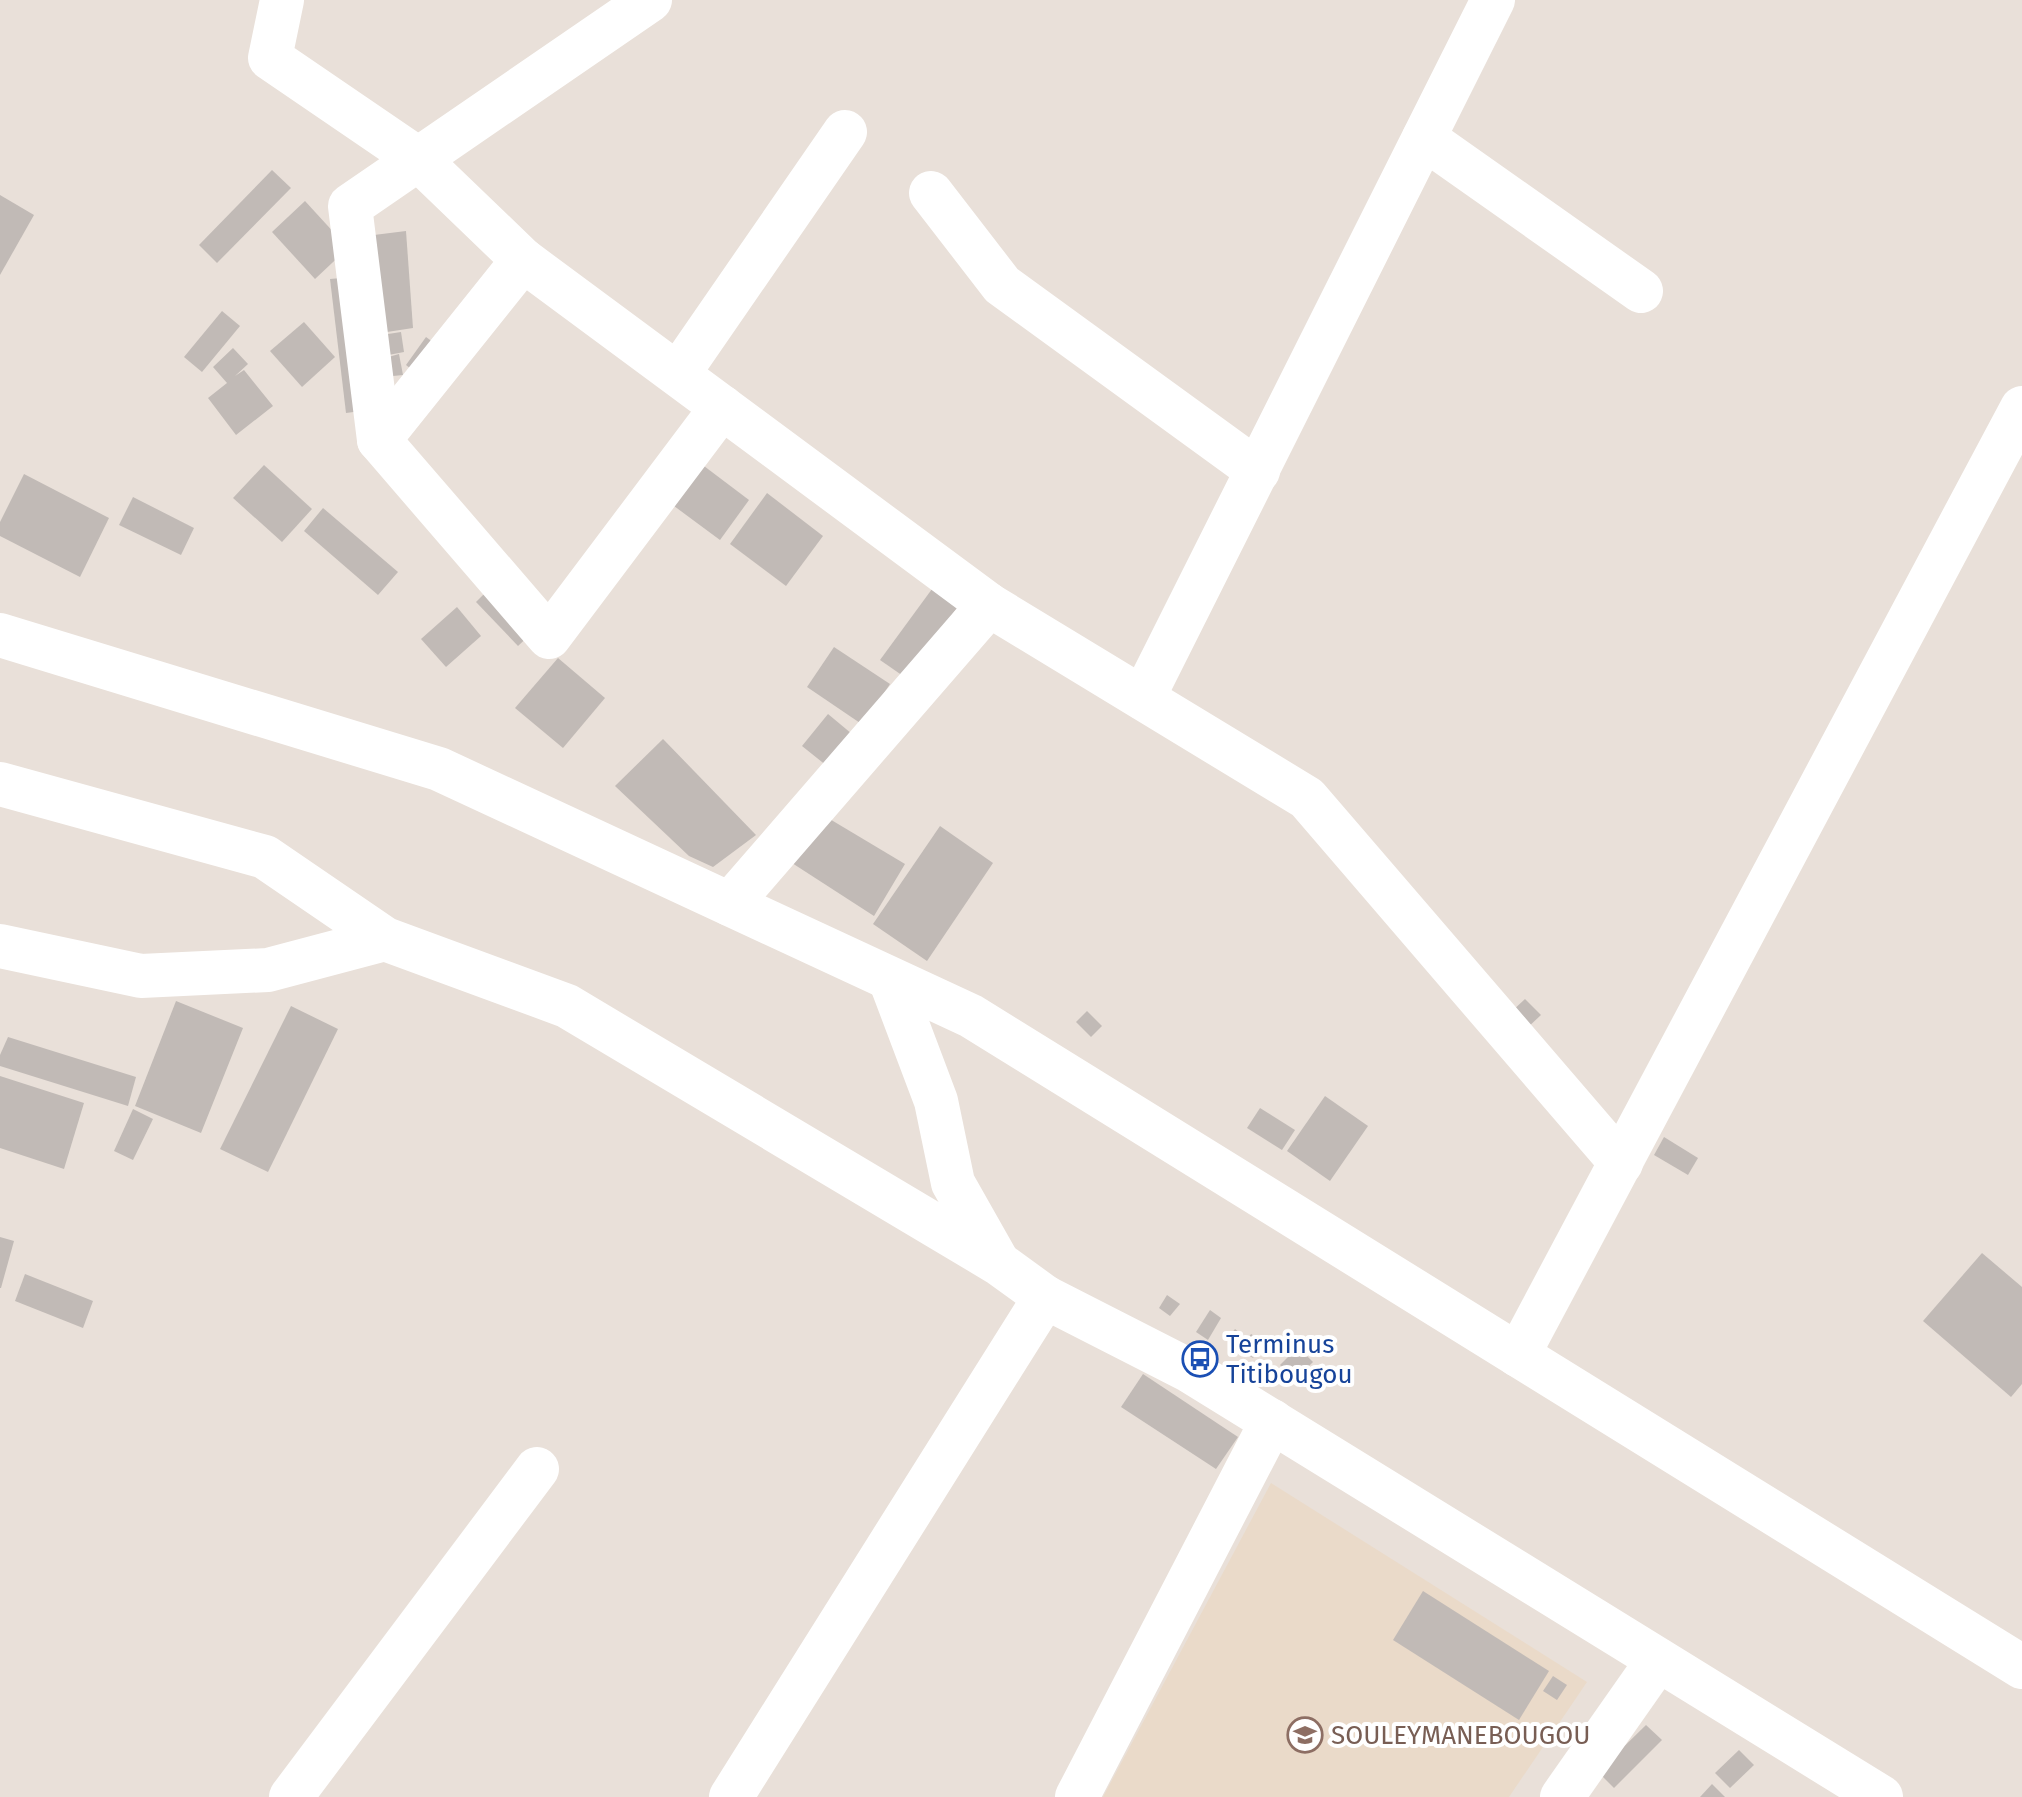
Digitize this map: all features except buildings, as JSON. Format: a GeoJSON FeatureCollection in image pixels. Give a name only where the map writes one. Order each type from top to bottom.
{"type":"FeatureCollection","features":[{"type":"Feature","properties":{"kind":"street"},"geometry":{"type":"LineString","coordinates":[[650,0],[350,206],[379,440],[549,637],[722,407]]}},
{"type":"Feature","properties":{"kind":"street"},"geometry":{"type":"LineString","coordinates":[[1143,698],[1493,0]]}},
{"type":"Feature","properties":{"kind":"street"},"geometry":{"type":"LineString","coordinates":[[273,4],[270,58],[418,159],[523,260],[989,605],[1307,798],[1621,1163]]}},
{"type":"Feature","properties":{"kind":"street"},"geometry":{"type":"LineString","coordinates":[[678,374],[845,132]]}},
{"type":"Feature","properties":{"kind":"street"},"geometry":{"type":"LineString","coordinates":[[1424,138],[1641,291]]}},
{"type":"Feature","properties":{"kind":"street"},"geometry":{"type":"LineString","coordinates":[[931,193],[1002,285],[1258,471]]}},
{"type":"Feature","properties":{"kind":"street"},"geometry":{"type":"LineString","coordinates":[[379,440],[523,260]]}},
{"type":"Feature","properties":{"kind":"street"},"geometry":{"type":"LineString","coordinates":[[1518,1355],[2022,408]]}},
{"type":"Feature","properties":{"kind":"street"},"geometry":{"type":"LineString","coordinates":[[730,904],[989,605]]}},
{"type":"Feature","properties":{"kind":"street"},"geometry":{"type":"LineString","coordinates":[[0,635],[439,769],[971,1016],[2022,1667]]}},
{"type":"Feature","properties":{"kind":"street"},"geometry":{"type":"LineString","coordinates":[[0,784],[265,857],[385,939],[567,1006],[998,1263],[1045,1297],[1190,1371],[1877,1796]]}},
{"type":"Feature","properties":{"kind":"street"},"geometry":{"type":"LineString","coordinates":[[0,946],[141,976],[268,970],[385,939]]}},
{"type":"Feature","properties":{"kind":"street"},"geometry":{"type":"LineString","coordinates":[[890,979],[936,1101],[953,1183],[998,1263]]}},
{"type":"Feature","properties":{"kind":"street"},"geometry":{"type":"LineString","coordinates":[[731,1797],[1045,1297]]}},
{"type":"Feature","properties":{"kind":"street"},"geometry":{"type":"LineString","coordinates":[[1077,1797],[1272,1421]]}},
{"type":"Feature","properties":{"kind":"street"},"geometry":{"type":"LineString","coordinates":[[291,1797],[537,1469]]}},
{"type":"Feature","properties":{"kind":"street"},"geometry":{"type":"LineString","coordinates":[[1562,1797],[1658,1660]]}},
{"type":"Feature","properties":{"kind":"shaded area"},"geometry":{"type":"Polygon","coordinates":[[[1271,1483],[1587,1682],[1509,1797],[1103,1797],[1271,1483]]]}},
{"type":"Feature","properties":{"kind":"place","name":"Terminus Titibougou"},"geometry":{"type":"Point","coordinates":[1200,1359]}},
{"type":"Feature","properties":{"kind":"place","name":"SOULEYMANEBOUGOU"},"geometry":{"type":"Point","coordinates":[1305,1735]}}]}
